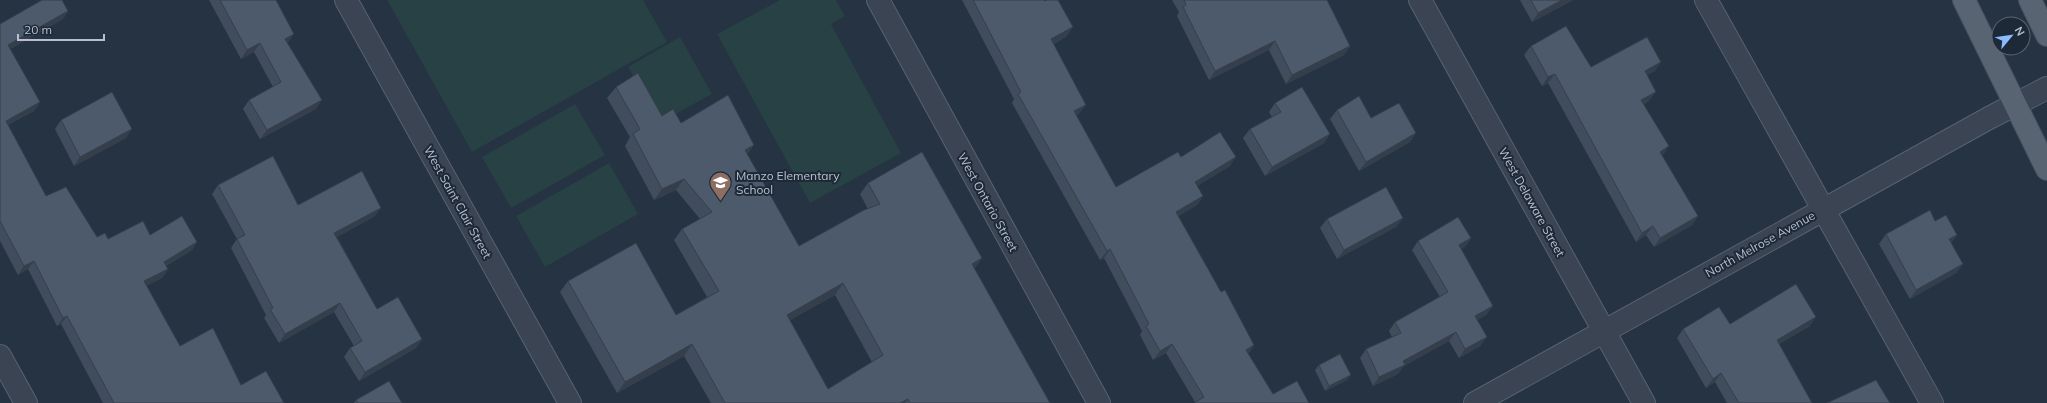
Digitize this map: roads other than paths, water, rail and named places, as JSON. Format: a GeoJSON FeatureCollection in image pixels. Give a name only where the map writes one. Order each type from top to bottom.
{"type":"FeatureCollection","features":[{"type":"Feature","properties":{"kind":"main road"},"geometry":{"type":"LineString","coordinates":[[1964,0],[2014,105],[2047,169]]}},
{"type":"Feature","properties":{"kind":"main road"},"geometry":{"type":"LineString","coordinates":[[2030,0],[2047,35]]}},
{"type":"Feature","properties":{"kind":"street","name":"West Saint Clair Street"},"geometry":{"type":"LineString","coordinates":[[346,0],[570,403]]}},
{"type":"Feature","properties":{"kind":"street","name":"West Ontario Street"},"geometry":{"type":"LineString","coordinates":[[878,0],[1099,403]]}},
{"type":"Feature","properties":{"kind":"street","name":"West Delaware Street"},"geometry":{"type":"LineString","coordinates":[[1420,0],[1644,403]]}},
{"type":"Feature","properties":{"kind":"street"},"geometry":{"type":"LineString","coordinates":[[1706,0],[1932,403]]}},
{"type":"Feature","properties":{"kind":"street","name":"North Melrose Avenue"},"geometry":{"type":"LineString","coordinates":[[1475,403],[1823,209],[2047,88]]}},
{"type":"Feature","properties":{"kind":"street"},"geometry":{"type":"LineString","coordinates":[[0,356],[26,403]]}},
{"type":"Feature","properties":{"kind":"place","name":"Manzo Elementary School"},"geometry":{"type":"Point","coordinates":[721,202]}}]}
